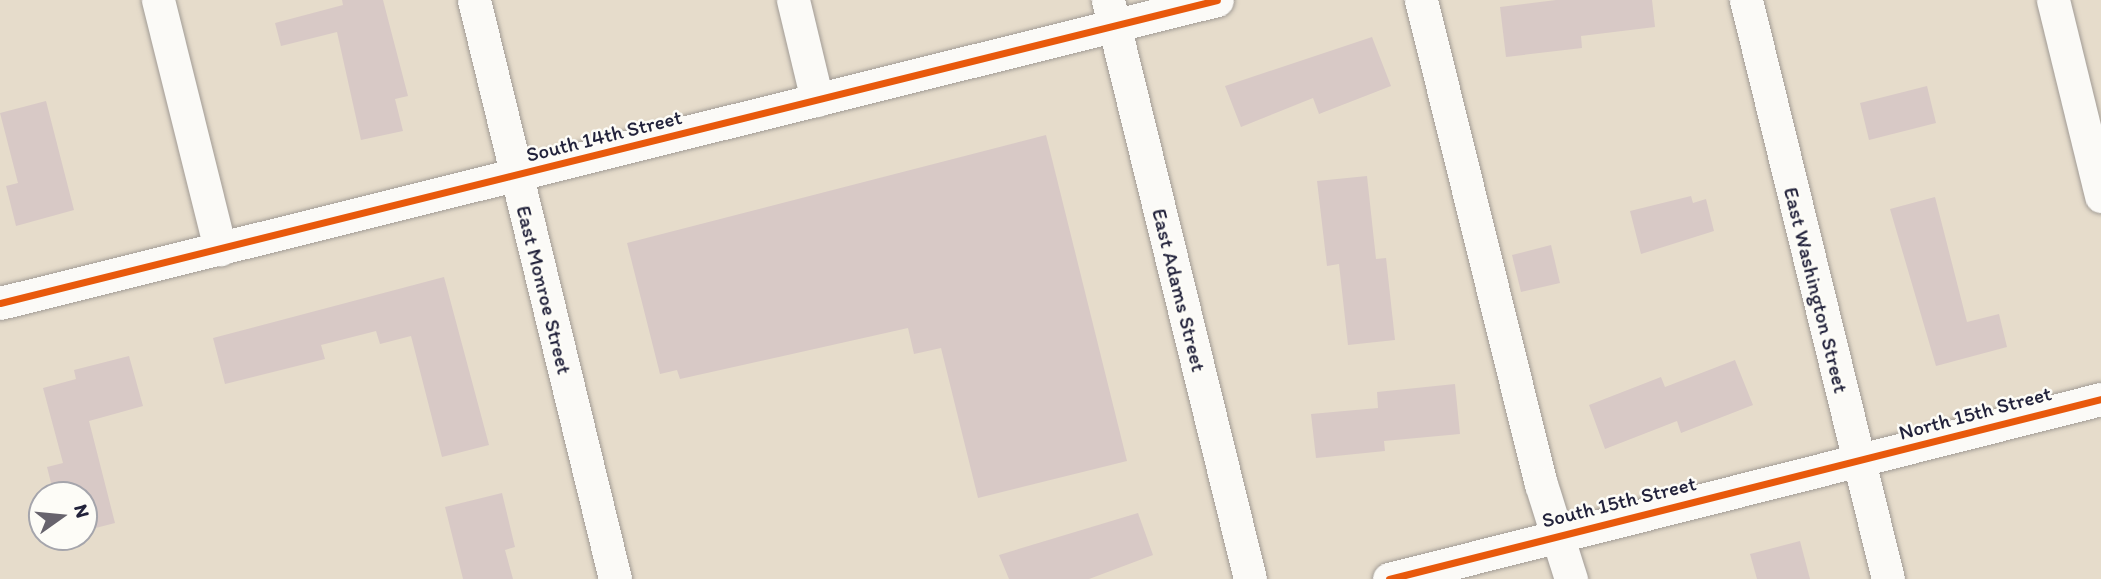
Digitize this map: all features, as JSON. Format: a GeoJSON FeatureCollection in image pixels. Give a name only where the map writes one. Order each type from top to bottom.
{"type":"FeatureCollection","features":[{"type":"Feature","properties":{"kind":"street"},"geometry":{"type":"LineString","coordinates":[[158,0],[220,249]]}},
{"type":"Feature","properties":{"kind":"street","name":"East Monroe Street"},"geometry":{"type":"LineString","coordinates":[[474,0],[615,579]]}},
{"type":"Feature","properties":{"kind":"street"},"geometry":{"type":"LineString","coordinates":[[793,0],[817,100]]}},
{"type":"Feature","properties":{"kind":"street","name":"South 14th Street"},"geometry":{"type":"LineString","coordinates":[[0,303],[817,100],[1111,13],[1217,0]]}},
{"type":"Feature","properties":{"kind":"street"},"geometry":{"type":"LineString","coordinates":[[1421,0],[1571,579]]}},
{"type":"Feature","properties":{"kind":"street","name":"East Washington Street"},"geometry":{"type":"LineString","coordinates":[[1746,0],[1888,579]]}},
{"type":"Feature","properties":{"kind":"street"},"geometry":{"type":"LineString","coordinates":[[2053,0],[2101,196]]}},
{"type":"Feature","properties":{"kind":"street","name":"East Adams Street"},"geometry":{"type":"LineString","coordinates":[[1111,13],[1250,579]]}},
{"type":"Feature","properties":{"kind":"street","name":"North 15th Street"},"geometry":{"type":"LineString","coordinates":[[1858,461],[2101,399]]}},
{"type":"Feature","properties":{"kind":"street","name":"South 15th Street"},"geometry":{"type":"LineString","coordinates":[[1390,579],[1858,461]]}},
{"type":"Feature","properties":{"kind":"building"},"geometry":{"type":"Polygon","coordinates":[[[342,0],[383,0],[408,96],[395,99],[403,131],[361,140],[337,32],[281,46],[275,23],[343,5],[342,0]]]}},
{"type":"Feature","properties":{"kind":"building"},"geometry":{"type":"Polygon","coordinates":[[[1556,0],[1652,0],[1655,27],[1581,36],[1582,48],[1506,57],[1500,7],[1556,0]]]}},
{"type":"Feature","properties":{"kind":"building"},"geometry":{"type":"Polygon","coordinates":[[[1372,37],[1391,86],[1319,114],[1313,98],[1241,127],[1225,86],[1372,37]]]}},
{"type":"Feature","properties":{"kind":"building"},"geometry":{"type":"Polygon","coordinates":[[[1927,86],[1936,123],[1869,140],[1860,103],[1927,86]]]}},
{"type":"Feature","properties":{"kind":"building"},"geometry":{"type":"Polygon","coordinates":[[[46,101],[74,210],[16,226],[6,186],[18,183],[0,113],[46,101]]]}},
{"type":"Feature","properties":{"kind":"building"},"geometry":{"type":"Polygon","coordinates":[[[1046,135],[1127,461],[978,498],[941,348],[914,354],[908,328],[680,379],[677,370],[660,374],[627,243],[1046,135]]]}},
{"type":"Feature","properties":{"kind":"building"},"geometry":{"type":"Polygon","coordinates":[[[1367,176],[1376,259],[1386,258],[1395,340],[1348,345],[1339,264],[1327,266],[1317,181],[1367,176]]]}},
{"type":"Feature","properties":{"kind":"building"},"geometry":{"type":"Polygon","coordinates":[[[1691,196],[1693,203],[1706,199],[1714,231],[1641,254],[1630,211],[1691,196]]]}},
{"type":"Feature","properties":{"kind":"building"},"geometry":{"type":"Polygon","coordinates":[[[1935,197],[1967,322],[1999,314],[2007,347],[1936,366],[1890,209],[1935,197]]]}},
{"type":"Feature","properties":{"kind":"building"},"geometry":{"type":"Polygon","coordinates":[[[1551,245],[1560,283],[1521,292],[1512,255],[1551,245]]]}},
{"type":"Feature","properties":{"kind":"building"},"geometry":{"type":"Polygon","coordinates":[[[444,277],[489,445],[442,457],[411,336],[380,344],[376,331],[321,345],[325,359],[225,384],[213,338],[444,277]]]}},
{"type":"Feature","properties":{"kind":"building"},"geometry":{"type":"Polygon","coordinates":[[[129,356],[143,406],[89,421],[115,523],[98,527],[98,481],[50,481],[47,467],[63,463],[43,388],[76,379],[74,370],[129,356]]]}},
{"type":"Feature","properties":{"kind":"building"},"geometry":{"type":"Polygon","coordinates":[[[1735,360],[1753,405],[1681,433],[1677,421],[1605,449],[1589,405],[1661,377],[1665,387],[1735,360]]]}},
{"type":"Feature","properties":{"kind":"building"},"geometry":{"type":"Polygon","coordinates":[[[1455,384],[1460,434],[1384,441],[1385,451],[1316,458],[1311,414],[1378,408],[1377,392],[1455,384]]]}},
{"type":"Feature","properties":{"kind":"building"},"geometry":{"type":"Polygon","coordinates":[[[502,493],[515,547],[505,550],[513,579],[463,579],[445,507],[502,493]]]}},
{"type":"Feature","properties":{"kind":"building"},"geometry":{"type":"Polygon","coordinates":[[[1138,513],[1153,555],[1089,579],[1009,579],[999,555],[1138,513]]]}},
{"type":"Feature","properties":{"kind":"building"},"geometry":{"type":"Polygon","coordinates":[[[1800,541],[1810,579],[1757,579],[1750,554],[1800,541]]]}},
{"type":"Feature","properties":{"kind":"cycle path"},"geometry":{"type":"LineString","coordinates":[[0,303],[1217,0]]}},
{"type":"Feature","properties":{"kind":"cycle path"},"geometry":{"type":"LineString","coordinates":[[1389,579],[2101,399]]}}]}
